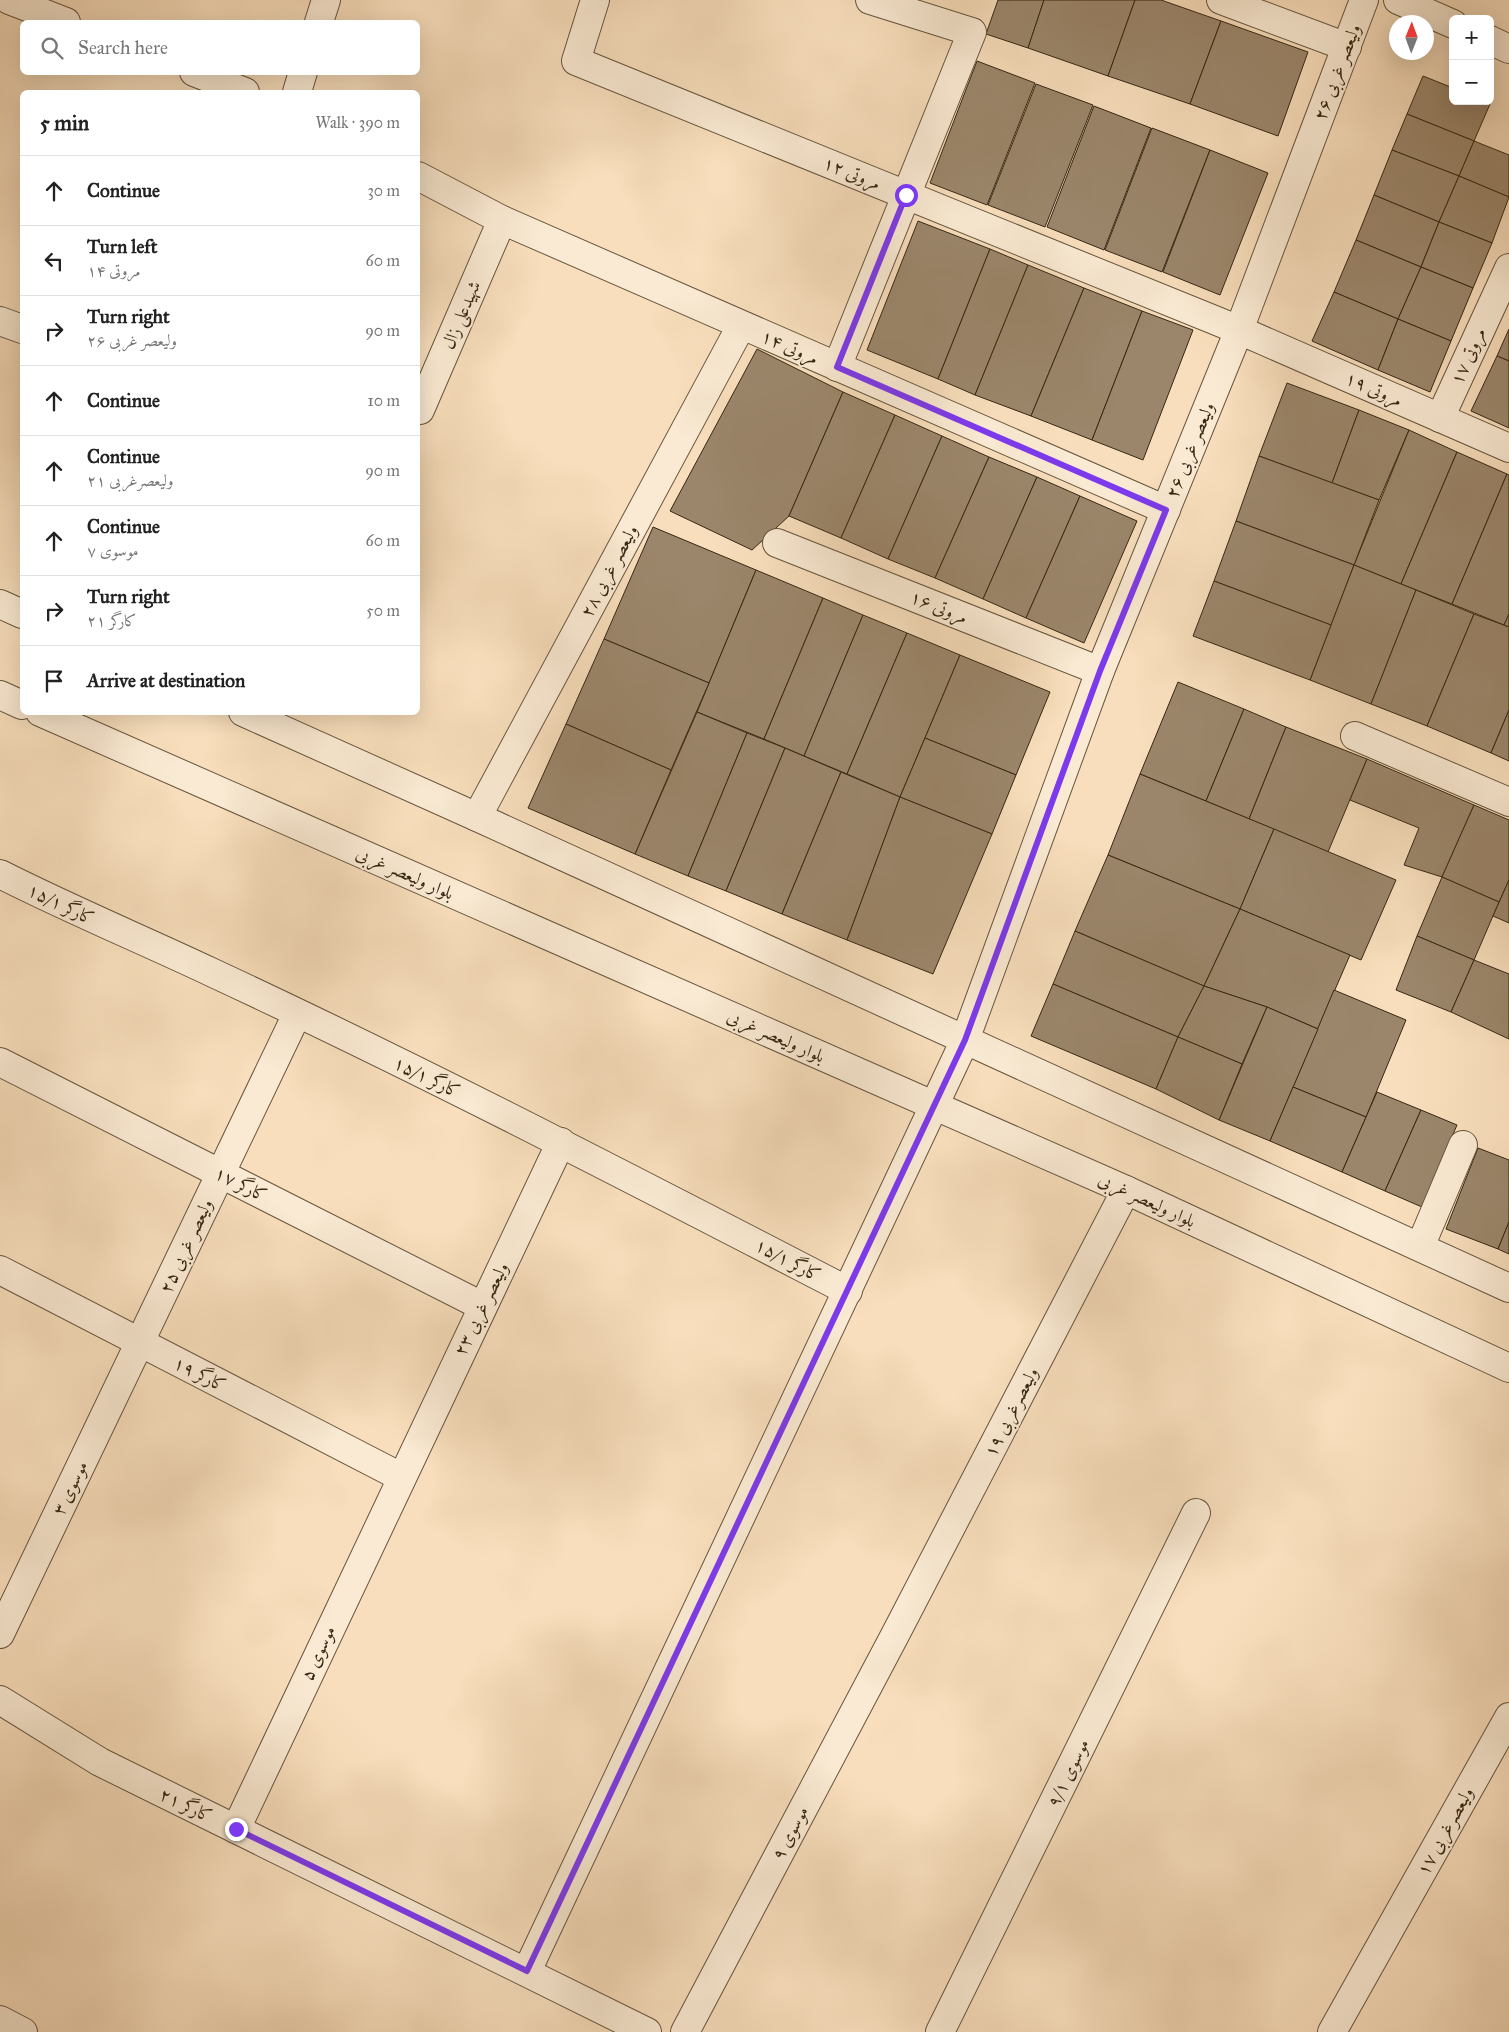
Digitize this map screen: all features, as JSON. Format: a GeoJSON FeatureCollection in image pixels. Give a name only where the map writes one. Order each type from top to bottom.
{"type":"FeatureCollection","features":[{"type":"Feature","properties":{"kind":"street"},"geometry":{"type":"LineString","coordinates":[[9,0],[61,20]]}},
{"type":"Feature","properties":{"kind":"street"},"geometry":{"type":"LineString","coordinates":[[320,20],[326,0]]}},
{"type":"Feature","properties":{"kind":"street","name":"مروتی ۱۲"},"geometry":{"type":"LineString","coordinates":[[595,0],[576,61],[1238,330]]}},
{"type":"Feature","properties":{"kind":"street"},"geometry":{"type":"LineString","coordinates":[[837,367],[972,32],[870,0]]}},
{"type":"Feature","properties":{"kind":"street"},"geometry":{"type":"LineString","coordinates":[[1221,0],[1347,47]]}},
{"type":"Feature","properties":{"kind":"street","name":"ولیعصر غربی ۲۶"},"geometry":{"type":"LineString","coordinates":[[527,1971],[965,1040],[1100,671],[1238,330],[1364,0]]}},
{"type":"Feature","properties":{"kind":"street"},"geometry":{"type":"LineString","coordinates":[[1398,0],[1449,22]]}},
{"type":"Feature","properties":{"kind":"street"},"geometry":{"type":"LineString","coordinates":[[1494,42],[1509,49]]}},
{"type":"Feature","properties":{"kind":"street"},"geometry":{"type":"LineString","coordinates":[[202,75],[240,90]]}},
{"type":"Feature","properties":{"kind":"street"},"geometry":{"type":"LineString","coordinates":[[298,90],[302,75]]}},
{"type":"Feature","properties":{"kind":"street","name":"مروتی ۱۴"},"geometry":{"type":"LineString","coordinates":[[420,177],[502,220],[1166,510]]}},
{"type":"Feature","properties":{"kind":"street","name":"شهیدعلی زال"},"geometry":{"type":"LineString","coordinates":[[420,410],[502,220]]}},
{"type":"Feature","properties":{"kind":"street","name":"مروتی ۱۷"},"geometry":{"type":"LineString","coordinates":[[1440,418],[1509,268]]}},
{"type":"Feature","properties":{"kind":"street"},"geometry":{"type":"LineString","coordinates":[[0,321],[20,328]]}},
{"type":"Feature","properties":{"kind":"street","name":"ولیعصر غربی ۲۸"},"geometry":{"type":"LineString","coordinates":[[477,817],[741,326]]}},
{"type":"Feature","properties":{"kind":"street","name":"مروتی ۱۹"},"geometry":{"type":"LineString","coordinates":[[1238,330],[1509,448]]}},
{"type":"Feature","properties":{"kind":"street","name":"مروتی ۱۶"},"geometry":{"type":"LineString","coordinates":[[777,543],[1100,671]]}},
{"type":"Feature","properties":{"kind":"street"},"geometry":{"type":"LineString","coordinates":[[0,604],[20,613]]}},
{"type":"Feature","properties":{"kind":"street"},"geometry":{"type":"LineString","coordinates":[[0,695],[20,704]]}},
{"type":"Feature","properties":{"kind":"street","name":"بلوار ولیعصر غربی"},"geometry":{"type":"LineString","coordinates":[[47,715],[1126,1190],[1509,1368]]}},
{"type":"Feature","properties":{"kind":"street"},"geometry":{"type":"LineString","coordinates":[[250,715],[1509,1288]]}},
{"type":"Feature","properties":{"kind":"street"},"geometry":{"type":"LineString","coordinates":[[1355,736],[1509,802]]}},
{"type":"Feature","properties":{"kind":"street","name":"کارگر ۱۵/۱"},"geometry":{"type":"LineString","coordinates":[[0,874],[81,915],[211,972],[561,1142],[848,1291]]}},
{"type":"Feature","properties":{"kind":"street","name":"ولیعصر غربی ۲۵"},"geometry":{"type":"LineString","coordinates":[[140,1342],[297,1014]]}},
{"type":"Feature","properties":{"kind":"street","name":"کارگر ۱۷"},"geometry":{"type":"LineString","coordinates":[[0,1062],[482,1306]]}},
{"type":"Feature","properties":{"kind":"street","name":"ولیعصر غربی ۲۳"},"geometry":{"type":"LineString","coordinates":[[401,1477],[561,1142]]}},
{"type":"Feature","properties":{"kind":"street"},"geometry":{"type":"LineString","coordinates":[[1420,1247],[1463,1145]]}},
{"type":"Feature","properties":{"kind":"street","name":"ولیعصرغربی ۱۹"},"geometry":{"type":"LineString","coordinates":[[895,1635],[1126,1190]]}},
{"type":"Feature","properties":{"kind":"street","name":"کارگر ۱۹"},"geometry":{"type":"LineString","coordinates":[[0,1270],[401,1477]]}},
{"type":"Feature","properties":{"kind":"street","name":"موسوی ۳"},"geometry":{"type":"LineString","coordinates":[[0,1634],[140,1342]]}},
{"type":"Feature","properties":{"kind":"street","name":"موسوی ۵"},"geometry":{"type":"LineString","coordinates":[[236,1829],[401,1477]]}},
{"type":"Feature","properties":{"kind":"street","name":"موسوی ۹/۱"},"geometry":{"type":"LineString","coordinates":[[940,2032],[1196,1513]]}},
{"type":"Feature","properties":{"kind":"street","name":"موسوی ۹"},"geometry":{"type":"LineString","coordinates":[[685,2032],[895,1635]]}},
{"type":"Feature","properties":{"kind":"street","name":"کارگر ۲۱"},"geometry":{"type":"LineString","coordinates":[[0,1700],[100,1762],[527,1971],[647,2032]]}},
{"type":"Feature","properties":{"kind":"street","name":"ولیعصرغربی ۱۷"},"geometry":{"type":"LineString","coordinates":[[1332,2032],[1509,1717]]}},
{"type":"Feature","properties":{"kind":"street"},"geometry":{"type":"LineString","coordinates":[[0,2020],[23,2032]]}},
{"type":"Feature","properties":{"kind":"building"},"geometry":{"type":"Polygon","coordinates":[[[998,0],[1044,0],[1028,48],[986,34],[998,0]]]}},
{"type":"Feature","properties":{"kind":"building"},"geometry":{"type":"Polygon","coordinates":[[[1044,0],[1135,0],[1108,76],[1028,48],[1044,0]]]}},
{"type":"Feature","properties":{"kind":"building"},"geometry":{"type":"Polygon","coordinates":[[[1135,0],[1161,0],[1221,21],[1190,104],[1108,76],[1135,0]]]}},
{"type":"Feature","properties":{"kind":"building"},"geometry":{"type":"Polygon","coordinates":[[[1221,21],[1308,52],[1278,136],[1190,104],[1221,21]]]}},
{"type":"Feature","properties":{"kind":"building"},"geometry":{"type":"Polygon","coordinates":[[[977,61],[1035,83],[987,205],[930,183],[977,61]]]}},
{"type":"Feature","properties":{"kind":"building"},"geometry":{"type":"Polygon","coordinates":[[[1423,76],[1449,86],[1449,105],[1490,105],[1474,141],[1407,114],[1423,76]]]}},
{"type":"Feature","properties":{"kind":"building"},"geometry":{"type":"Polygon","coordinates":[[[1036,84],[1093,105],[1045,227],[988,205],[1036,84]]]}},
{"type":"Feature","properties":{"kind":"building"},"geometry":{"type":"Polygon","coordinates":[[[1094,106],[1151,128],[1104,250],[1047,227],[1094,106]]]}},
{"type":"Feature","properties":{"kind":"building"},"geometry":{"type":"Polygon","coordinates":[[[1407,114],[1474,141],[1459,176],[1392,150],[1407,114]]]}},
{"type":"Feature","properties":{"kind":"building"},"geometry":{"type":"Polygon","coordinates":[[[1152,128],[1210,150],[1162,272],[1105,250],[1152,128]]]}},
{"type":"Feature","properties":{"kind":"building"},"geometry":{"type":"Polygon","coordinates":[[[1474,141],[1509,155],[1509,197],[1459,176],[1474,141]]]}},
{"type":"Feature","properties":{"kind":"building"},"geometry":{"type":"Polygon","coordinates":[[[1210,150],[1268,173],[1220,295],[1163,272],[1210,150]]]}},
{"type":"Feature","properties":{"kind":"building"},"geometry":{"type":"Polygon","coordinates":[[[1392,150],[1459,176],[1439,222],[1374,195],[1392,150]]]}},
{"type":"Feature","properties":{"kind":"building"},"geometry":{"type":"Polygon","coordinates":[[[1459,176],[1509,197],[1492,243],[1439,222],[1459,176]]]}},
{"type":"Feature","properties":{"kind":"building"},"geometry":{"type":"Polygon","coordinates":[[[1374,195],[1439,222],[1421,267],[1356,240],[1374,195]]]}},
{"type":"Feature","properties":{"kind":"building"},"geometry":{"type":"Polygon","coordinates":[[[918,221],[990,249],[938,379],[867,350],[918,221]]]}},
{"type":"Feature","properties":{"kind":"building"},"geometry":{"type":"Polygon","coordinates":[[[1439,222],[1492,243],[1473,288],[1421,267],[1439,222]]]}},
{"type":"Feature","properties":{"kind":"building"},"geometry":{"type":"Polygon","coordinates":[[[1356,240],[1421,267],[1398,319],[1334,292],[1356,240]]]}},
{"type":"Feature","properties":{"kind":"building"},"geometry":{"type":"Polygon","coordinates":[[[990,249],[1028,265],[975,395],[938,379],[990,249]]]}},
{"type":"Feature","properties":{"kind":"building"},"geometry":{"type":"Polygon","coordinates":[[[1028,265],[1084,288],[1031,416],[975,395],[1028,265]]]}},
{"type":"Feature","properties":{"kind":"building"},"geometry":{"type":"Polygon","coordinates":[[[1421,267],[1473,288],[1451,341],[1398,319],[1421,267]]]}},
{"type":"Feature","properties":{"kind":"building"},"geometry":{"type":"Polygon","coordinates":[[[1084,288],[1142,311],[1092,440],[1031,416],[1084,288]]]}},
{"type":"Feature","properties":{"kind":"building"},"geometry":{"type":"Polygon","coordinates":[[[1334,292],[1398,319],[1378,370],[1312,341],[1334,292]]]}},
{"type":"Feature","properties":{"kind":"building"},"geometry":{"type":"Polygon","coordinates":[[[1142,311],[1193,330],[1143,460],[1092,440],[1142,311]]]}},
{"type":"Feature","properties":{"kind":"building"},"geometry":{"type":"Polygon","coordinates":[[[1398,319],[1451,341],[1430,392],[1378,370],[1398,319]]]}},
{"type":"Feature","properties":{"kind":"building"},"geometry":{"type":"Polygon","coordinates":[[[1509,329],[1509,361],[1497,356],[1509,329]]]}},
{"type":"Feature","properties":{"kind":"building"},"geometry":{"type":"Polygon","coordinates":[[[757,349],[843,392],[789,516],[752,550],[670,511],[757,349]]]}},
{"type":"Feature","properties":{"kind":"building"},"geometry":{"type":"Polygon","coordinates":[[[1497,356],[1509,361],[1509,428],[1471,411],[1497,356]]]}},
{"type":"Feature","properties":{"kind":"building"},"geometry":{"type":"Polygon","coordinates":[[[1287,383],[1359,410],[1332,483],[1259,456],[1287,383]]]}},
{"type":"Feature","properties":{"kind":"building"},"geometry":{"type":"Polygon","coordinates":[[[843,392],[895,415],[841,538],[789,516],[843,392]]]}},
{"type":"Feature","properties":{"kind":"building"},"geometry":{"type":"Polygon","coordinates":[[[1359,410],[1409,430],[1379,500],[1332,483],[1359,410]]]}},
{"type":"Feature","properties":{"kind":"building"},"geometry":{"type":"Polygon","coordinates":[[[895,415],[942,436],[888,559],[841,538],[895,415]]]}},
{"type":"Feature","properties":{"kind":"building"},"geometry":{"type":"Polygon","coordinates":[[[1409,430],[1457,452],[1401,584],[1354,565],[1409,430]]]}},
{"type":"Feature","properties":{"kind":"building"},"geometry":{"type":"Polygon","coordinates":[[[942,436],[989,457],[935,578],[888,559],[942,436]]]}},
{"type":"Feature","properties":{"kind":"building"},"geometry":{"type":"Polygon","coordinates":[[[1457,452],[1507,474],[1452,604],[1401,584],[1457,452]]]}},
{"type":"Feature","properties":{"kind":"building"},"geometry":{"type":"Polygon","coordinates":[[[1259,456],[1379,500],[1354,565],[1236,521],[1259,456]]]}},
{"type":"Feature","properties":{"kind":"building"},"geometry":{"type":"Polygon","coordinates":[[[989,457],[1037,477],[983,599],[935,578],[989,457]]]}},
{"type":"Feature","properties":{"kind":"building"},"geometry":{"type":"Polygon","coordinates":[[[1507,474],[1509,475],[1509,614],[1504,625],[1452,604],[1507,474]]]}},
{"type":"Feature","properties":{"kind":"building"},"geometry":{"type":"Polygon","coordinates":[[[1037,477],[1080,496],[1026,618],[983,599],[1037,477]]]}},
{"type":"Feature","properties":{"kind":"building"},"geometry":{"type":"Polygon","coordinates":[[[1080,496],[1137,521],[1084,643],[1026,618],[1080,496]]]}},
{"type":"Feature","properties":{"kind":"building"},"geometry":{"type":"Polygon","coordinates":[[[1236,521],[1354,565],[1331,625],[1214,581],[1236,521]]]}},
{"type":"Feature","properties":{"kind":"building"},"geometry":{"type":"Polygon","coordinates":[[[653,527],[756,570],[709,683],[604,639],[653,527]]]}},
{"type":"Feature","properties":{"kind":"building"},"geometry":{"type":"Polygon","coordinates":[[[1354,565],[1416,590],[1371,704],[1310,680],[1354,565]]]}},
{"type":"Feature","properties":{"kind":"building"},"geometry":{"type":"Polygon","coordinates":[[[756,570],[823,598],[764,739],[697,712],[756,570]]]}},
{"type":"Feature","properties":{"kind":"building"},"geometry":{"type":"Polygon","coordinates":[[[1214,581],[1331,625],[1310,680],[1193,636],[1214,581]]]}},
{"type":"Feature","properties":{"kind":"building"},"geometry":{"type":"Polygon","coordinates":[[[1416,590],[1474,614],[1427,726],[1371,704],[1416,590]]]}},
{"type":"Feature","properties":{"kind":"building"},"geometry":{"type":"Polygon","coordinates":[[[823,598],[863,615],[804,756],[764,739],[823,598]]]}},
{"type":"Feature","properties":{"kind":"building"},"geometry":{"type":"Polygon","coordinates":[[[1474,614],[1509,627],[1509,710],[1491,753],[1427,726],[1474,614]]]}},
{"type":"Feature","properties":{"kind":"building"},"geometry":{"type":"Polygon","coordinates":[[[1509,614],[1509,627],[1504,625],[1509,614]]]}},
{"type":"Feature","properties":{"kind":"building"},"geometry":{"type":"Polygon","coordinates":[[[863,615],[907,633],[847,774],[804,756],[863,615]]]}},
{"type":"Feature","properties":{"kind":"building"},"geometry":{"type":"Polygon","coordinates":[[[907,633],[960,655],[900,797],[847,774],[907,633]]]}},
{"type":"Feature","properties":{"kind":"building"},"geometry":{"type":"Polygon","coordinates":[[[604,639],[709,683],[671,770],[566,724],[604,639]]]}},
{"type":"Feature","properties":{"kind":"building"},"geometry":{"type":"Polygon","coordinates":[[[960,655],[1050,692],[1016,775],[925,738],[960,655]]]}},
{"type":"Feature","properties":{"kind":"building"},"geometry":{"type":"Polygon","coordinates":[[[1178,682],[1244,709],[1206,801],[1140,774],[1178,682]]]}},
{"type":"Feature","properties":{"kind":"building"},"geometry":{"type":"Polygon","coordinates":[[[1244,709],[1286,727],[1249,819],[1206,801],[1244,709]]]}},
{"type":"Feature","properties":{"kind":"building"},"geometry":{"type":"Polygon","coordinates":[[[1509,710],[1509,761],[1491,753],[1509,710]]]}},
{"type":"Feature","properties":{"kind":"building"},"geometry":{"type":"Polygon","coordinates":[[[697,712],[747,733],[688,876],[635,854],[697,712]]]}},
{"type":"Feature","properties":{"kind":"building"},"geometry":{"type":"Polygon","coordinates":[[[566,724],[671,770],[635,854],[528,808],[566,724]]]}},
{"type":"Feature","properties":{"kind":"building"},"geometry":{"type":"Polygon","coordinates":[[[1286,727],[1367,759],[1328,852],[1249,819],[1286,727]]]}},
{"type":"Feature","properties":{"kind":"building"},"geometry":{"type":"Polygon","coordinates":[[[747,733],[785,748],[726,891],[688,876],[747,733]]]}},
{"type":"Feature","properties":{"kind":"building"},"geometry":{"type":"Polygon","coordinates":[[[925,738],[1016,775],[992,834],[900,797],[925,738]]]}},
{"type":"Feature","properties":{"kind":"building"},"geometry":{"type":"Polygon","coordinates":[[[785,748],[841,772],[782,914],[726,891],[785,748]]]}},
{"type":"Feature","properties":{"kind":"building"},"geometry":{"type":"Polygon","coordinates":[[[1367,759],[1474,805],[1442,877],[1404,865],[1419,828],[1350,800],[1367,759]]]}},
{"type":"Feature","properties":{"kind":"building"},"geometry":{"type":"Polygon","coordinates":[[[841,772],[900,797],[847,940],[782,914],[841,772]]]}},
{"type":"Feature","properties":{"kind":"building"},"geometry":{"type":"Polygon","coordinates":[[[1140,774],[1274,829],[1240,909],[1108,855],[1140,774]]]}},
{"type":"Feature","properties":{"kind":"building"},"geometry":{"type":"Polygon","coordinates":[[[900,797],[992,834],[933,974],[847,940],[900,797]]]}},
{"type":"Feature","properties":{"kind":"building"},"geometry":{"type":"Polygon","coordinates":[[[1474,805],[1509,820],[1509,880],[1499,902],[1442,877],[1474,805]]]}},
{"type":"Feature","properties":{"kind":"building"},"geometry":{"type":"Polygon","coordinates":[[[1274,829],[1396,880],[1361,960],[1240,909],[1274,829]]]}},
{"type":"Feature","properties":{"kind":"building"},"geometry":{"type":"Polygon","coordinates":[[[1108,855],[1240,909],[1204,986],[1075,931],[1108,855]]]}},
{"type":"Feature","properties":{"kind":"building"},"geometry":{"type":"Polygon","coordinates":[[[1442,877],[1499,902],[1474,960],[1417,936],[1442,877]]]}},
{"type":"Feature","properties":{"kind":"building"},"geometry":{"type":"Polygon","coordinates":[[[1509,880],[1509,923],[1493,916],[1509,880]]]}},
{"type":"Feature","properties":{"kind":"building"},"geometry":{"type":"Polygon","coordinates":[[[1240,909],[1350,955],[1318,1029],[1267,1007],[1204,986],[1240,909]]]}},
{"type":"Feature","properties":{"kind":"building"},"geometry":{"type":"Polygon","coordinates":[[[1075,931],[1204,986],[1178,1037],[1053,984],[1075,931]]]}},
{"type":"Feature","properties":{"kind":"building"},"geometry":{"type":"Polygon","coordinates":[[[1417,936],[1474,960],[1451,1012],[1396,990],[1417,936]]]}},
{"type":"Feature","properties":{"kind":"building"},"geometry":{"type":"Polygon","coordinates":[[[1474,960],[1509,974],[1509,1039],[1451,1012],[1474,960]]]}},
{"type":"Feature","properties":{"kind":"building"},"geometry":{"type":"Polygon","coordinates":[[[1053,984],[1178,1037],[1156,1089],[1031,1036],[1053,984]]]}},
{"type":"Feature","properties":{"kind":"building"},"geometry":{"type":"Polygon","coordinates":[[[1204,986],[1267,1007],[1242,1064],[1178,1037],[1204,986]]]}},
{"type":"Feature","properties":{"kind":"building"},"geometry":{"type":"Polygon","coordinates":[[[1334,990],[1406,1020],[1366,1117],[1293,1087],[1334,990]]]}},
{"type":"Feature","properties":{"kind":"building"},"geometry":{"type":"Polygon","coordinates":[[[1267,1007],[1318,1029],[1270,1141],[1219,1120],[1267,1007]]]}},
{"type":"Feature","properties":{"kind":"building"},"geometry":{"type":"Polygon","coordinates":[[[1178,1037],[1242,1064],[1219,1120],[1156,1089],[1178,1037]]]}},
{"type":"Feature","properties":{"kind":"building"},"geometry":{"type":"Polygon","coordinates":[[[1293,1087],[1366,1117],[1342,1172],[1270,1141],[1293,1087]]]}},
{"type":"Feature","properties":{"kind":"building"},"geometry":{"type":"Polygon","coordinates":[[[1377,1092],[1421,1110],[1385,1191],[1342,1172],[1377,1092]]]}},
{"type":"Feature","properties":{"kind":"building"},"geometry":{"type":"Polygon","coordinates":[[[1421,1110],[1457,1125],[1422,1207],[1385,1191],[1421,1110]]]}},
{"type":"Feature","properties":{"kind":"building"},"geometry":{"type":"Polygon","coordinates":[[[1478,1148],[1509,1160],[1509,1222],[1498,1249],[1446,1229],[1478,1148]]]}},
{"type":"Feature","properties":{"kind":"building"},"geometry":{"type":"Polygon","coordinates":[[[1509,1222],[1509,1254],[1498,1249],[1509,1222]]]}},
{"type":"Feature","properties":{"kind":"route"},"geometry":{"type":"LineString","coordinates":[[236,1829],[527,1971],[965,1040],[1100,671],[1166,510],[837,367],[906,195]]}}]}
